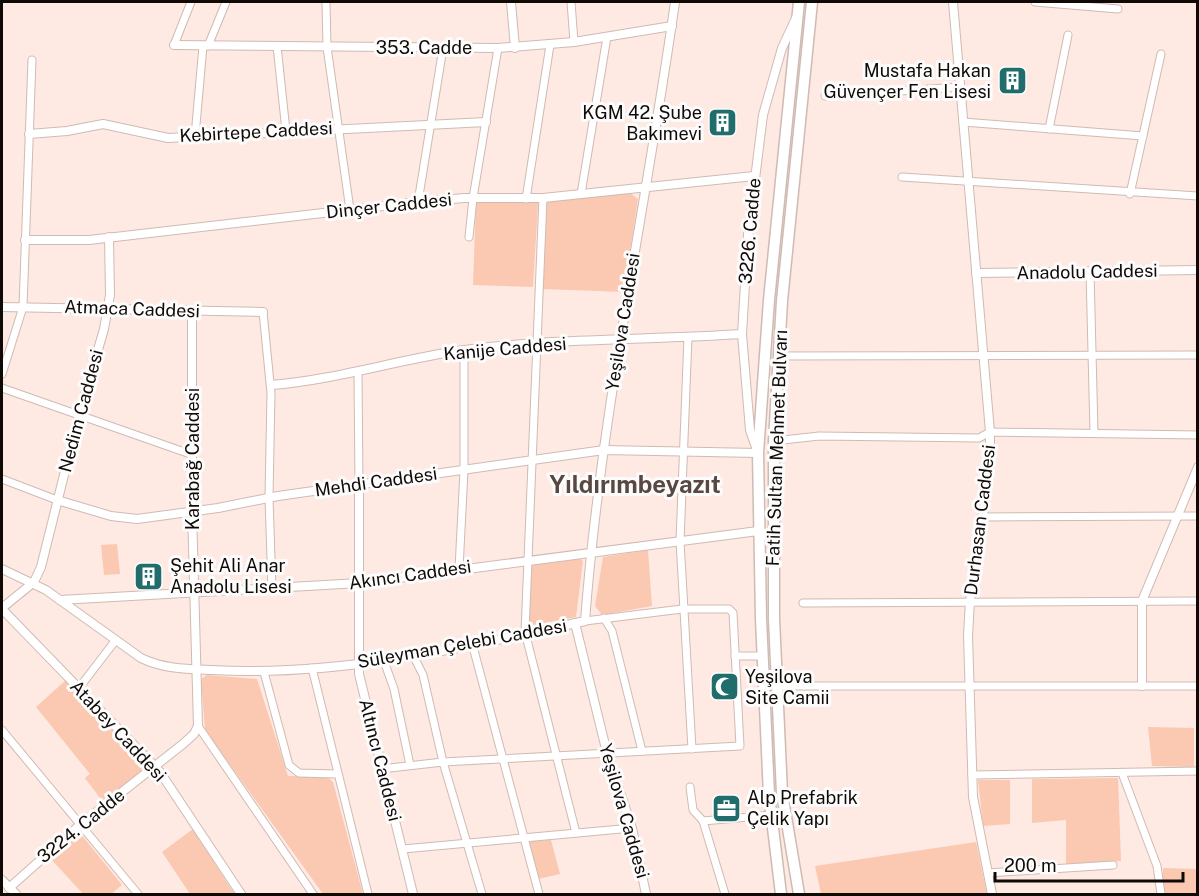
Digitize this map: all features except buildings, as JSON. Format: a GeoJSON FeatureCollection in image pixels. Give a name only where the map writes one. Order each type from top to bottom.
{"type":"FeatureCollection","features":[{"type":"Feature","properties":{"kind":"highway","name":"Fatih Sultan Mehmet Bulvarı"},"geometry":{"type":"LineString","coordinates":[[781,894],[772,815],[762,656],[758,453],[769,300],[799,2]]}},
{"type":"Feature","properties":{"kind":"highway","name":"Fatih Sultan Mehmet Bulvarı"},"geometry":{"type":"LineString","coordinates":[[799,894],[782,794],[774,619],[774,441],[778,356],[812,2]]}},
{"type":"Feature","properties":{"kind":"street"},"geometry":{"type":"LineString","coordinates":[[174,45],[192,2]]}},
{"type":"Feature","properties":{"kind":"street"},"geometry":{"type":"LineString","coordinates":[[195,136],[206,46],[226,2]]}},
{"type":"Feature","properties":{"kind":"street"},"geometry":{"type":"LineString","coordinates":[[326,2],[327,47],[350,210]]}},
{"type":"Feature","properties":{"kind":"street"},"geometry":{"type":"LineString","coordinates":[[511,2],[515,48]]}},
{"type":"Feature","properties":{"kind":"street"},"geometry":{"type":"LineString","coordinates":[[571,2],[574,42]]}},
{"type":"Feature","properties":{"kind":"street","name":"Yeşilova Caddesi"},"geometry":{"type":"LineString","coordinates":[[585,621],[590,553],[604,450],[675,2]]}},
{"type":"Feature","properties":{"kind":"street","name":"Durhasan Caddesi"},"geometry":{"type":"LineString","coordinates":[[953,2],[990,432],[990,468],[970,600],[968,636],[975,815],[992,894]]}},
{"type":"Feature","properties":{"kind":"street"},"geometry":{"type":"LineString","coordinates":[[1035,2],[1118,9]]}},
{"type":"Feature","properties":{"kind":"street","name":"3226. Cadde"},"geometry":{"type":"LineString","coordinates":[[758,453],[748,422],[746,361],[742,334],[754,176],[763,115],[774,73],[782,48],[798,15]]}},
{"type":"Feature","properties":{"kind":"street","name":"353. Cadde"},"geometry":{"type":"LineString","coordinates":[[174,45],[515,48],[606,38],[672,26]]}},
{"type":"Feature","properties":{"kind":"street"},"geometry":{"type":"LineString","coordinates":[[1049,129],[1068,35]]}},
{"type":"Feature","properties":{"kind":"street"},"geometry":{"type":"LineString","coordinates":[[581,194],[606,38]]}},
{"type":"Feature","properties":{"kind":"street"},"geometry":{"type":"LineString","coordinates":[[526,199],[550,45]]}},
{"type":"Feature","properties":{"kind":"street"},"geometry":{"type":"LineString","coordinates":[[277,46],[286,131]]}},
{"type":"Feature","properties":{"kind":"street"},"geometry":{"type":"LineString","coordinates":[[418,202],[443,48]]}},
{"type":"Feature","properties":{"kind":"street"},"geometry":{"type":"LineString","coordinates":[[470,237],[473,198],[498,48]]}},
{"type":"Feature","properties":{"kind":"street"},"geometry":{"type":"LineString","coordinates":[[1130,194],[1161,54]]}},
{"type":"Feature","properties":{"kind":"street"},"geometry":{"type":"LineString","coordinates":[[2,375],[23,307],[32,60]]}},
{"type":"Feature","properties":{"kind":"street"},"geometry":{"type":"LineString","coordinates":[[825,96],[961,87]]}},
{"type":"Feature","properties":{"kind":"street","name":"Kebirtepe Caddesi"},"geometry":{"type":"LineString","coordinates":[[29,134],[67,131],[104,124],[158,137],[486,122]]}},
{"type":"Feature","properties":{"kind":"street"},"geometry":{"type":"LineString","coordinates":[[963,122],[1143,136]]}},
{"type":"Feature","properties":{"kind":"street","name":"Dinçer Caddesi"},"geometry":{"type":"LineString","coordinates":[[25,240],[109,237],[418,202],[473,198],[543,198],[754,176]]}},
{"type":"Feature","properties":{"kind":"street"},"geometry":{"type":"LineString","coordinates":[[902,177],[1130,194],[1197,196]]}},
{"type":"Feature","properties":{"kind":"street"},"geometry":{"type":"LineString","coordinates":[[543,198],[525,632],[576,833]]}},
{"type":"Feature","properties":{"kind":"street","name":"Nedim Caddesi"},"geometry":{"type":"LineString","coordinates":[[34,582],[45,552],[109,307],[109,237]]}},
{"type":"Feature","properties":{"kind":"street","name":"Anadolu Caddesi"},"geometry":{"type":"LineString","coordinates":[[976,273],[1197,270]]}},
{"type":"Feature","properties":{"kind":"street"},"geometry":{"type":"LineString","coordinates":[[1090,272],[1095,433]]}},
{"type":"Feature","properties":{"kind":"street","name":"Atmaca Caddesi"},"geometry":{"type":"LineString","coordinates":[[2,307],[109,307],[263,312]]}},
{"type":"Feature","properties":{"kind":"street","name":"Karabağ Caddesi"},"geometry":{"type":"LineString","coordinates":[[192,311],[192,511],[198,726]]}},
{"type":"Feature","properties":{"kind":"street"},"geometry":{"type":"LineString","coordinates":[[263,312],[266,361],[271,385],[269,497],[272,590]]}},
{"type":"Feature","properties":{"kind":"street","name":"Kanije Caddesi"},"geometry":{"type":"LineString","coordinates":[[271,385],[358,372],[464,350],[537,343],[742,334]]}},
{"type":"Feature","properties":{"kind":"street"},"geometry":{"type":"LineString","coordinates":[[688,337],[680,541],[682,609],[692,749]]}},
{"type":"Feature","properties":{"kind":"street"},"geometry":{"type":"LineString","coordinates":[[459,569],[464,470],[464,350]]}},
{"type":"Feature","properties":{"kind":"street"},"geometry":{"type":"LineString","coordinates":[[778,356],[1197,355]]}},
{"type":"Feature","properties":{"kind":"street","name":"Altıncı Caddesi"},"geometry":{"type":"LineString","coordinates":[[358,372],[360,583],[358,664],[412,894]]}},
{"type":"Feature","properties":{"kind":"street"},"geometry":{"type":"LineString","coordinates":[[2,388],[193,455]]}},
{"type":"Feature","properties":{"kind":"street"},"geometry":{"type":"LineString","coordinates":[[774,441],[819,436],[979,438],[990,432],[1036,435],[1095,433],[1197,435]]}},
{"type":"Feature","properties":{"kind":"street","name":"Mehdi Caddesi"},"geometry":{"type":"LineString","coordinates":[[2,479],[57,500],[128,519],[604,450],[758,453]]}},
{"type":"Feature","properties":{"kind":"street"},"geometry":{"type":"LineString","coordinates":[[1142,686],[1142,601],[1197,467]]}},
{"type":"Feature","properties":{"kind":"street"},"geometry":{"type":"LineString","coordinates":[[981,518],[1197,516]]}},
{"type":"Feature","properties":{"kind":"street","name":"Akıncı Caddesi"},"geometry":{"type":"LineString","coordinates":[[60,600],[272,590],[360,583],[758,531]]}},
{"type":"Feature","properties":{"kind":"street","name":"Süleyman Çelebi Caddesi"},"geometry":{"type":"LineString","coordinates":[[2,569],[34,582],[115,641],[149,662],[195,669],[264,672],[384,661],[585,621],[682,609],[724,608],[733,613],[735,656]]}},
{"type":"Feature","properties":{"kind":"street"},"geometry":{"type":"LineString","coordinates":[[2,609],[34,582]]}},
{"type":"Feature","properties":{"kind":"street"},"geometry":{"type":"LineString","coordinates":[[803,603],[970,600],[1197,601]]}},
{"type":"Feature","properties":{"kind":"street","name":"Atabey Caddesi"},"geometry":{"type":"LineString","coordinates":[[2,609],[155,766],[241,894]]}},
{"type":"Feature","properties":{"kind":"street"},"geometry":{"type":"LineString","coordinates":[[604,618],[612,632],[642,751]]}},
{"type":"Feature","properties":{"kind":"street","name":"Yeşilova Caddesi"},"geometry":{"type":"LineString","coordinates":[[575,623],[607,753],[632,828],[646,894]]}},
{"type":"Feature","properties":{"kind":"street"},"geometry":{"type":"LineString","coordinates":[[79,688],[115,641]]}},
{"type":"Feature","properties":{"kind":"street"},"geometry":{"type":"LineString","coordinates":[[472,643],[522,838],[539,894]]}},
{"type":"Feature","properties":{"kind":"street"},"geometry":{"type":"LineString","coordinates":[[413,656],[423,675],[442,762],[482,894]]}},
{"type":"Feature","properties":{"kind":"street"},"geometry":{"type":"LineString","coordinates":[[381,769],[442,762],[740,746],[735,656],[762,656]]}},
{"type":"Feature","properties":{"kind":"street"},"geometry":{"type":"LineString","coordinates":[[384,661],[394,689],[410,765]]}},
{"type":"Feature","properties":{"kind":"street"},"geometry":{"type":"LineString","coordinates":[[312,668],[368,894]]}},
{"type":"Feature","properties":{"kind":"street"},"geometry":{"type":"LineString","coordinates":[[264,672],[289,765],[299,773],[337,774]]}},
{"type":"Feature","properties":{"kind":"street"},"geometry":{"type":"LineString","coordinates":[[777,686],[1197,687]]}},
{"type":"Feature","properties":{"kind":"street"},"geometry":{"type":"LineString","coordinates":[[155,766],[194,734],[198,726],[314,894]]}},
{"type":"Feature","properties":{"kind":"street"},"geometry":{"type":"LineString","coordinates":[[2,730],[138,894]]}},
{"type":"Feature","properties":{"kind":"street","name":"3224. Cadde"},"geometry":{"type":"LineString","coordinates":[[9,888],[80,825],[155,766]]}},
{"type":"Feature","properties":{"kind":"street"},"geometry":{"type":"LineString","coordinates":[[972,775],[1197,771]]}},
{"type":"Feature","properties":{"kind":"street"},"geometry":{"type":"LineString","coordinates":[[1122,772],[1157,866],[1161,894]]}},
{"type":"Feature","properties":{"kind":"street"},"geometry":{"type":"LineString","coordinates":[[690,788],[693,810],[703,821],[725,894]]}},
{"type":"Feature","properties":{"kind":"street"},"geometry":{"type":"LineString","coordinates":[[703,821],[772,815]]}},
{"type":"Feature","properties":{"kind":"street"},"geometry":{"type":"LineString","coordinates":[[403,849],[632,828]]}},
{"type":"Feature","properties":{"kind":"street"},"geometry":{"type":"LineString","coordinates":[[988,873],[1113,865]]}},
{"type":"Feature","properties":{"kind":"street"},"geometry":{"type":"LineString","coordinates":[[2,880],[16,894]]}},
{"type":"Feature","properties":{"kind":"shaded area"},"geometry":{"type":"Polygon","coordinates":[[[630,193],[638,199],[624,292],[542,289],[546,201],[630,193]]]}},
{"type":"Feature","properties":{"kind":"shaded area"},"geometry":{"type":"Polygon","coordinates":[[[476,202],[538,203],[533,287],[473,285],[476,202]]]}},
{"type":"Feature","properties":{"kind":"shaded area"},"geometry":{"type":"Polygon","coordinates":[[[117,544],[120,574],[104,575],[101,545],[117,544]]]}},
{"type":"Feature","properties":{"kind":"shaded area"},"geometry":{"type":"Polygon","coordinates":[[[648,550],[652,606],[602,615],[595,606],[603,557],[648,550]]]}},
{"type":"Feature","properties":{"kind":"shaded area"},"geometry":{"type":"Polygon","coordinates":[[[579,558],[583,561],[576,617],[529,626],[532,563],[579,558]]]}},
{"type":"Feature","properties":{"kind":"shaded area"},"geometry":{"type":"Polygon","coordinates":[[[207,675],[257,679],[288,776],[328,777],[333,782],[363,894],[323,894],[205,730],[201,679],[207,675]]]}},
{"type":"Feature","properties":{"kind":"shaded area"},"geometry":{"type":"Polygon","coordinates":[[[66,680],[147,766],[103,802],[85,778],[90,774],[36,707],[66,680]]]}},
{"type":"Feature","properties":{"kind":"shaded area"},"geometry":{"type":"Polygon","coordinates":[[[1148,727],[1194,728],[1194,767],[1152,766],[1148,727]]]}},
{"type":"Feature","properties":{"kind":"shaded area"},"geometry":{"type":"Polygon","coordinates":[[[1118,778],[1121,861],[1066,864],[1066,820],[1032,823],[1032,779],[1118,778]]]}},
{"type":"Feature","properties":{"kind":"shaded area"},"geometry":{"type":"Polygon","coordinates":[[[978,780],[1010,780],[1010,824],[983,826],[978,780]]]}},
{"type":"Feature","properties":{"kind":"shaded area"},"geometry":{"type":"Polygon","coordinates":[[[193,829],[235,894],[190,894],[162,852],[193,829]]]}},
{"type":"Feature","properties":{"kind":"shaded area"},"geometry":{"type":"Polygon","coordinates":[[[80,833],[122,885],[111,894],[83,894],[51,859],[80,833]]]}},
{"type":"Feature","properties":{"kind":"shaded area"},"geometry":{"type":"Polygon","coordinates":[[[551,840],[560,874],[538,879],[527,841],[551,840]]]}},
{"type":"Feature","properties":{"kind":"shaded area"},"geometry":{"type":"Polygon","coordinates":[[[976,842],[987,894],[821,894],[815,866],[976,842]]]}},
{"type":"Feature","properties":{"kind":"shaded area"},"geometry":{"type":"Polygon","coordinates":[[[1163,868],[1197,869],[1196,894],[1163,894],[1163,868]]]}},
{"type":"Feature","properties":{"kind":"place","name":"Mustafa Hakan Güvençer Fen Lisesi"},"geometry":{"type":"Point","coordinates":[1012,81]}},
{"type":"Feature","properties":{"kind":"place","name":"KGM 42. Şube Bakımevi"},"geometry":{"type":"Point","coordinates":[723,123]}},
{"type":"Feature","properties":{"kind":"place","name":"Şehit Ali Anar Anadolu Lisesi"},"geometry":{"type":"Point","coordinates":[149,576]}},
{"type":"Feature","properties":{"kind":"place","name":"Yeşilova Site Camii"},"geometry":{"type":"Point","coordinates":[724,687]}},
{"type":"Feature","properties":{"kind":"place","name":"Alp Prefabrik Çelik Yapı"},"geometry":{"type":"Point","coordinates":[726,808]}},
{"type":"Feature","properties":{"kind":"district","name":"Yıldırımbeyazıt"},"geometry":{"type":"Point","coordinates":[635,485]}}]}
